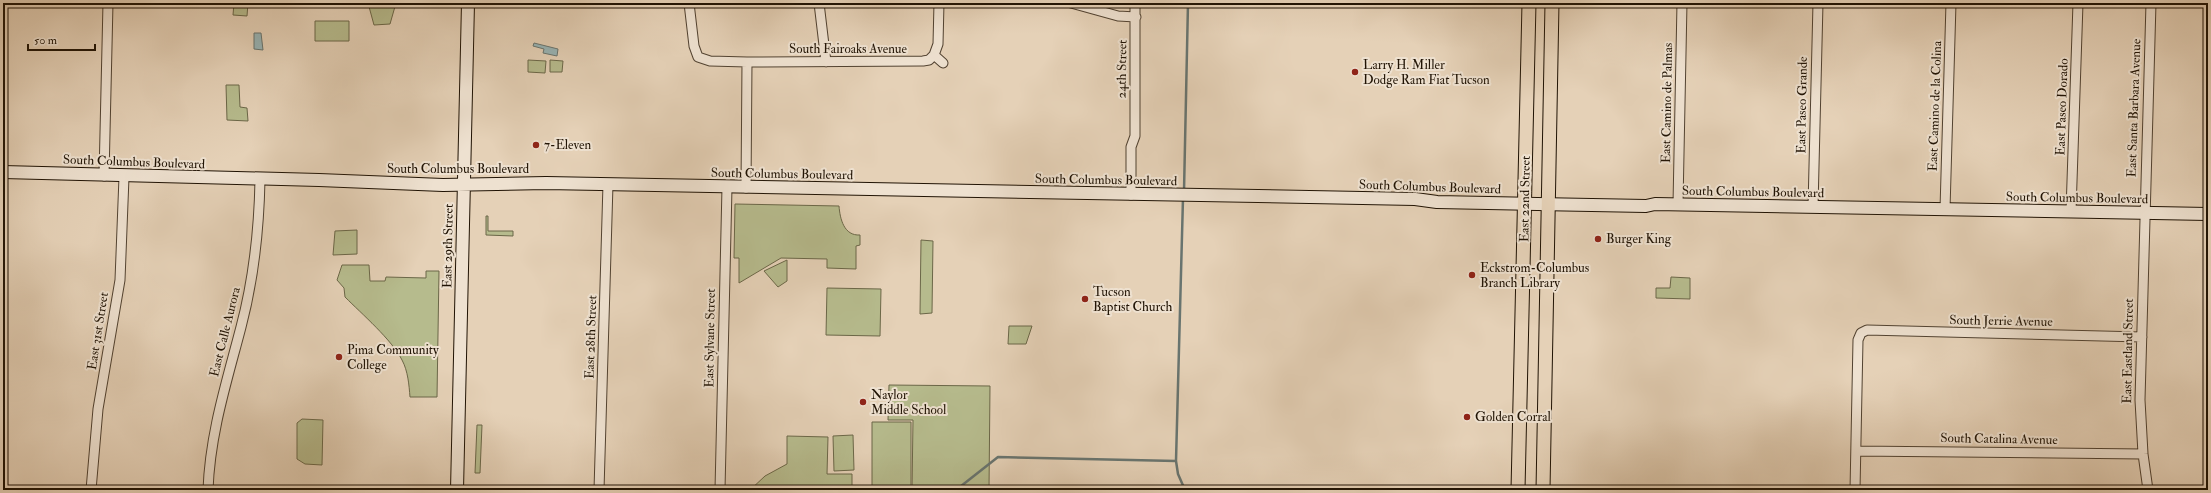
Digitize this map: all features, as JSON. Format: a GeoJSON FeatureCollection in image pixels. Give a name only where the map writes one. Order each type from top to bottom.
{"type":"FeatureCollection","features":[{"type":"Feature","properties":{"kind":"main road","name":"East 22nd Street"},"geometry":{"type":"LineString","coordinates":[[1518,490],[1528,3]]}},
{"type":"Feature","properties":{"kind":"main road","name":"East 22nd Street"},"geometry":{"type":"LineString","coordinates":[[1543,490],[1552,3]]}},
{"type":"Feature","properties":{"kind":"street"},"geometry":{"type":"LineString","coordinates":[[104,176],[108,3]]}},
{"type":"Feature","properties":{"kind":"street","name":"East 29th Street"},"geometry":{"type":"LineString","coordinates":[[457,490],[468,3]]}},
{"type":"Feature","properties":{"kind":"street","name":"South Fairoaks Avenue"},"geometry":{"type":"LineString","coordinates":[[689,3],[695,60],[747,62],[923,61],[929,60],[934,55]]}},
{"type":"Feature","properties":{"kind":"street"},"geometry":{"type":"LineString","coordinates":[[819,3],[826,62]]}},
{"type":"Feature","properties":{"kind":"street"},"geometry":{"type":"LineString","coordinates":[[939,3],[938,44],[934,55],[943,63]]}},
{"type":"Feature","properties":{"kind":"street"},"geometry":{"type":"LineString","coordinates":[[1071,3],[1118,16],[1136,17]]}},
{"type":"Feature","properties":{"kind":"street","name":"24th Street"},"geometry":{"type":"LineString","coordinates":[[1134,195],[1138,144],[1134,136],[1135,3]]}},
{"type":"Feature","properties":{"kind":"street","name":"East Camino de Palmas"},"geometry":{"type":"LineString","coordinates":[[1678,204],[1682,3]]}},
{"type":"Feature","properties":{"kind":"street","name":"East Paseo Grande"},"geometry":{"type":"LineString","coordinates":[[1813,207],[1818,3]]}},
{"type":"Feature","properties":{"kind":"street","name":"East Camino de la Colina"},"geometry":{"type":"LineString","coordinates":[[1945,209],[1951,3]]}},
{"type":"Feature","properties":{"kind":"street","name":"East Paseo Dorado"},"geometry":{"type":"LineString","coordinates":[[2071,211],[2078,3]]}},
{"type":"Feature","properties":{"kind":"street","name":"East Santa Barbara Avenue"},"geometry":{"type":"LineString","coordinates":[[2144,213],[2150,3]]}},
{"type":"Feature","properties":{"kind":"street"},"geometry":{"type":"LineString","coordinates":[[746,188],[747,62]]}},
{"type":"Feature","properties":{"kind":"street","name":"South Columbus Boulevard"},"geometry":{"type":"LineString","coordinates":[[3,172],[124,177],[463,185],[546,183],[608,184],[746,188],[1415,199],[1437,202],[1548,205],[1646,206],[1655,204],[1678,204],[2208,214]]}},
{"type":"Feature","properties":{"kind":"street","name":"East 31st Street"},"geometry":{"type":"LineString","coordinates":[[91,490],[98,409],[120,280],[124,177]]}},
{"type":"Feature","properties":{"kind":"street","name":"East Calle Aurora"},"geometry":{"type":"LineString","coordinates":[[208,490],[214,432],[254,268],[259,225],[260,180]]}},
{"type":"Feature","properties":{"kind":"street","name":"East 28th Street"},"geometry":{"type":"LineString","coordinates":[[599,490],[608,184]]}},
{"type":"Feature","properties":{"kind":"street","name":"East Sylvane Street"},"geometry":{"type":"LineString","coordinates":[[720,490],[727,187]]}},
{"type":"Feature","properties":{"kind":"street","name":"East Eastland Street"},"geometry":{"type":"LineString","coordinates":[[2144,213],[2140,400],[2143,454],[2148,490]]}},
{"type":"Feature","properties":{"kind":"street","name":"South Jerrie Avenue"},"geometry":{"type":"LineString","coordinates":[[1856,451],[1858,340],[1861,333],[1867,330],[2142,337]]}},
{"type":"Feature","properties":{"kind":"street"},"geometry":{"type":"LineString","coordinates":[[1855,490],[1856,451]]}},
{"type":"Feature","properties":{"kind":"street","name":"South Catalina Avenue"},"geometry":{"type":"LineString","coordinates":[[1856,451],[2143,454]]}},
{"type":"Feature","properties":{"kind":"green space"},"geometry":{"type":"Polygon","coordinates":[[[234,3],[248,3],[247,16],[233,15],[234,3]]]}},
{"type":"Feature","properties":{"kind":"green space"},"geometry":{"type":"Polygon","coordinates":[[[368,3],[396,3],[390,24],[374,25],[368,3]]]}},
{"type":"Feature","properties":{"kind":"green space"},"geometry":{"type":"Polygon","coordinates":[[[315,21],[349,21],[349,41],[315,41],[315,21]]]}},
{"type":"Feature","properties":{"kind":"green space"},"geometry":{"type":"Polygon","coordinates":[[[528,60],[546,61],[545,73],[528,72],[528,60]]]}},
{"type":"Feature","properties":{"kind":"green space"},"geometry":{"type":"Polygon","coordinates":[[[550,60],[563,61],[562,72],[550,72],[550,60]]]}},
{"type":"Feature","properties":{"kind":"green space"},"geometry":{"type":"Polygon","coordinates":[[[226,85],[239,85],[240,107],[247,108],[248,121],[227,120],[226,85]]]}},
{"type":"Feature","properties":{"kind":"green space"},"geometry":{"type":"Polygon","coordinates":[[[735,204],[839,206],[840,216],[844,226],[850,233],[860,235],[860,245],[856,246],[856,269],[827,268],[827,259],[781,258],[739,283],[739,258],[734,258],[735,204]]]}},
{"type":"Feature","properties":{"kind":"green space"},"geometry":{"type":"Polygon","coordinates":[[[486,216],[488,216],[488,231],[513,231],[513,236],[486,235],[486,216]]]}},
{"type":"Feature","properties":{"kind":"green space"},"geometry":{"type":"Polygon","coordinates":[[[357,230],[357,254],[333,255],[335,231],[357,230]]]}},
{"type":"Feature","properties":{"kind":"green space"},"geometry":{"type":"Polygon","coordinates":[[[921,240],[933,241],[932,313],[920,314],[921,240]]]}},
{"type":"Feature","properties":{"kind":"green space"},"geometry":{"type":"Polygon","coordinates":[[[787,260],[787,281],[778,287],[764,271],[787,260]]]}},
{"type":"Feature","properties":{"kind":"green space"},"geometry":{"type":"Polygon","coordinates":[[[342,265],[369,265],[370,281],[385,281],[386,277],[426,278],[426,271],[439,271],[437,397],[410,397],[406,369],[397,352],[376,327],[345,297],[344,288],[337,280],[342,265]]]}},
{"type":"Feature","properties":{"kind":"green space"},"geometry":{"type":"Polygon","coordinates":[[[1671,277],[1690,278],[1690,299],[1656,298],[1656,288],[1670,288],[1671,277]]]}},
{"type":"Feature","properties":{"kind":"green space"},"geometry":{"type":"Polygon","coordinates":[[[827,288],[881,289],[880,336],[826,335],[827,288]]]}},
{"type":"Feature","properties":{"kind":"green space"},"geometry":{"type":"Polygon","coordinates":[[[1009,326],[1032,326],[1026,344],[1008,344],[1009,326]]]}},
{"type":"Feature","properties":{"kind":"green space"},"geometry":{"type":"Polygon","coordinates":[[[889,385],[990,386],[989,490],[912,490],[913,420],[888,420],[889,385]]]}},
{"type":"Feature","properties":{"kind":"green space"},"geometry":{"type":"Polygon","coordinates":[[[302,419],[323,420],[322,465],[305,464],[297,459],[297,423],[302,419]]]}},
{"type":"Feature","properties":{"kind":"green space"},"geometry":{"type":"Polygon","coordinates":[[[872,422],[911,422],[911,490],[872,490],[872,422]]]}},
{"type":"Feature","properties":{"kind":"green space"},"geometry":{"type":"Polygon","coordinates":[[[477,425],[482,425],[480,473],[475,473],[477,425]]]}},
{"type":"Feature","properties":{"kind":"green space"},"geometry":{"type":"Polygon","coordinates":[[[853,435],[854,470],[834,471],[833,436],[853,435]]]}},
{"type":"Feature","properties":{"kind":"green space"},"geometry":{"type":"Polygon","coordinates":[[[787,436],[828,437],[827,474],[852,474],[852,490],[750,490],[765,476],[787,464],[787,436]]]}},
{"type":"Feature","properties":{"kind":"water"},"geometry":{"type":"Polygon","coordinates":[[[254,33],[261,33],[263,50],[254,49],[254,33]]]}},
{"type":"Feature","properties":{"kind":"water"},"geometry":{"type":"Polygon","coordinates":[[[534,43],[558,49],[557,56],[543,53],[544,49],[533,46],[534,43]]]}},
{"type":"Feature","properties":{"kind":"waterway"},"geometry":{"type":"LineString","coordinates":[[1184,191],[1188,3]]}},
{"type":"Feature","properties":{"kind":"waterway"},"geometry":{"type":"LineString","coordinates":[[956,490],[998,457],[1176,461],[1183,198]]}},
{"type":"Feature","properties":{"kind":"waterway"},"geometry":{"type":"LineString","coordinates":[[1176,461],[1178,474],[1185,490]]}},
{"type":"Feature","properties":{"kind":"place","name":"Larry H. Miller Dodge Ram Fiat Tucson"},"geometry":{"type":"Point","coordinates":[1355,72]}},
{"type":"Feature","properties":{"kind":"place","name":"7-Eleven"},"geometry":{"type":"Point","coordinates":[536,145]}},
{"type":"Feature","properties":{"kind":"place","name":"Burger King"},"geometry":{"type":"Point","coordinates":[1598,239]}},
{"type":"Feature","properties":{"kind":"place","name":"Eckstrom-Columbus Branch Library"},"geometry":{"type":"Point","coordinates":[1472,275]}},
{"type":"Feature","properties":{"kind":"place","name":"Tucson Baptist Church"},"geometry":{"type":"Point","coordinates":[1085,299]}},
{"type":"Feature","properties":{"kind":"place","name":"Pima Community College"},"geometry":{"type":"Point","coordinates":[339,357]}},
{"type":"Feature","properties":{"kind":"place","name":"Naylor Middle School"},"geometry":{"type":"Point","coordinates":[863,402]}},
{"type":"Feature","properties":{"kind":"place","name":"Golden Corral"},"geometry":{"type":"Point","coordinates":[1467,417]}}]}
